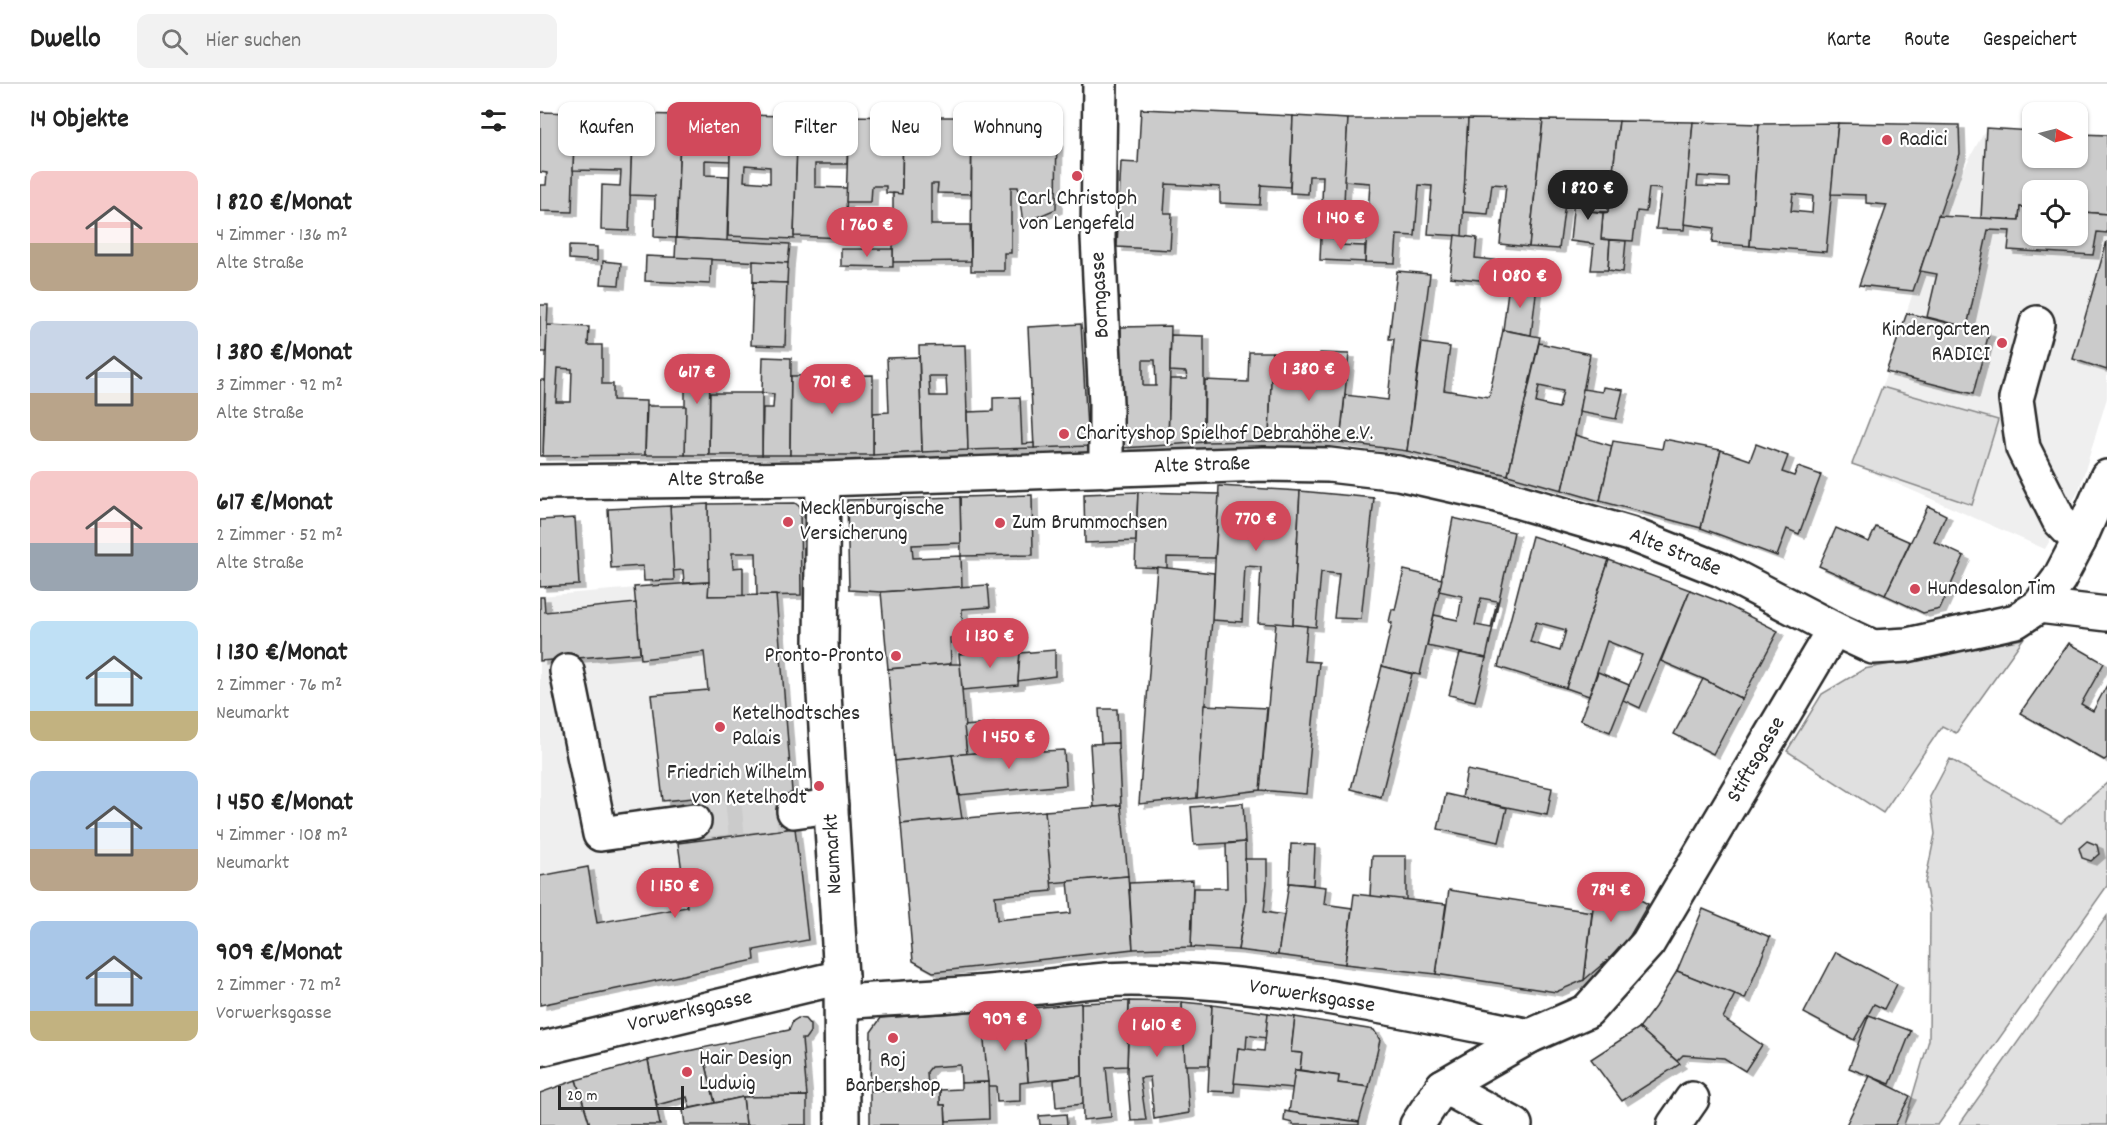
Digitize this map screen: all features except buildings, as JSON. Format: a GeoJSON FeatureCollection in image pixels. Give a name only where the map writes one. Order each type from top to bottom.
{"type":"FeatureCollection","features":[{"type":"Feature","properties":{"kind":"street","name":"Borngasse"},"geometry":{"type":"LineString","coordinates":[[1100,84],[1098,237],[1106,404],[1106,470]]}},
{"type":"Feature","properties":{"kind":"street"},"geometry":{"type":"LineString","coordinates":[[2037,323],[2016,399],[2023,448],[2059,520],[2079,541]]}},
{"type":"Feature","properties":{"kind":"street","name":"Alte Straße"},"geometry":{"type":"LineString","coordinates":[[540,482],[823,479],[1264,464],[1329,465],[1398,473],[1496,495],[1630,534],[1721,570],[1834,629]]}},
{"type":"Feature","properties":{"kind":"street"},"geometry":{"type":"LineString","coordinates":[[1834,629],[1873,647],[1907,645],[2016,621],[2039,606],[2059,579],[2079,541],[2107,477]]}},
{"type":"Feature","properties":{"kind":"street","name":"Neumarkt"},"geometry":{"type":"LineString","coordinates":[[823,479],[821,644],[842,989],[842,1125]]}},
{"type":"Feature","properties":{"kind":"street"},"geometry":{"type":"LineString","coordinates":[[2039,606],[2107,614]]}},
{"type":"Feature","properties":{"kind":"street","name":"Stiftsgasse"},"geometry":{"type":"LineString","coordinates":[[1417,1125],[1443,1086],[1530,1036],[1587,1011],[1648,943],[1834,629]]}},
{"type":"Feature","properties":{"kind":"street"},"geometry":{"type":"LineString","coordinates":[[567,671],[600,834],[694,820]]}},
{"type":"Feature","properties":{"kind":"street"},"geometry":{"type":"LineString","coordinates":[[794,811],[831,806]]}},
{"type":"Feature","properties":{"kind":"street","name":"Vorwerksgasse"},"geometry":{"type":"LineString","coordinates":[[540,1049],[842,989],[1009,990],[1131,979],[1218,983],[1390,1009],[1530,1036]]}},
{"type":"Feature","properties":{"kind":"street"},"geometry":{"type":"LineString","coordinates":[[1443,1086],[1515,1125]]}},
{"type":"Feature","properties":{"kind":"street"},"geometry":{"type":"LineString","coordinates":[[1674,1125],[1692,1099]]}},
{"type":"Feature","properties":{"kind":"shaded area","name":"Kindergarten RADICI"},"geometry":{"type":"Polygon","coordinates":[[[1986,128],[2022,130],[2022,168],[2088,168],[2088,134],[2107,135],[2107,398],[2079,490],[2045,549],[1852,464],[1882,387],[1938,216],[1986,128]]]}},
{"type":"Feature","properties":{"kind":"shaded area"},"geometry":{"type":"Polygon","coordinates":[[[1882,387],[1998,420],[1972,505],[1852,464],[1882,387]]]}},
{"type":"Feature","properties":{"kind":"shaded area"},"geometry":{"type":"Polygon","coordinates":[[[709,582],[795,828],[808,940],[754,949],[755,960],[540,1005],[540,596],[709,582]]]}},
{"type":"Feature","properties":{"kind":"shaded area"},"geometry":{"type":"Polygon","coordinates":[[[2023,639],[1956,733],[1942,726],[1883,813],[1787,751],[1822,694],[1864,669],[2023,639]]]}},
{"type":"Feature","properties":{"kind":"shaded area"},"geometry":{"type":"Polygon","coordinates":[[[1950,759],[2061,823],[2107,783],[2107,886],[1938,1125],[1904,1125],[1929,1040],[1930,910],[1925,883],[1935,834],[1930,797],[1950,759]]]}},
{"type":"Feature","properties":{"kind":"shaded area"},"geometry":{"type":"Polygon","coordinates":[[[2107,916],[2107,1125],[1959,1125],[2107,916]]]}},
{"type":"Feature","properties":{"kind":"tunnel"},"geometry":{"type":"LineString","coordinates":[[694,821],[794,811]]}},
{"type":"Feature","properties":{"kind":"place","name":"Radici"},"geometry":{"type":"Point","coordinates":[1887,140]}},
{"type":"Feature","properties":{"kind":"place","name":"Carl Christoph von Lengefeld"},"geometry":{"type":"Point","coordinates":[1077,176]}},
{"type":"Feature","properties":{"kind":"place","name":"Kindergarten RADICI"},"geometry":{"type":"Point","coordinates":[2002,343]}},
{"type":"Feature","properties":{"kind":"place","name":"Charityshop Spielhof Debrahöhe e.V."},"geometry":{"type":"Point","coordinates":[1064,434]}},
{"type":"Feature","properties":{"kind":"place","name":"Mecklenburgische Versicherung"},"geometry":{"type":"Point","coordinates":[788,522]}},
{"type":"Feature","properties":{"kind":"place","name":"Zum Brummochsen"},"geometry":{"type":"Point","coordinates":[1000,523]}},
{"type":"Feature","properties":{"kind":"place","name":"Hundesalon Tim"},"geometry":{"type":"Point","coordinates":[1915,589]}},
{"type":"Feature","properties":{"kind":"place","name":"Pronto-Pronto"},"geometry":{"type":"Point","coordinates":[896,656]}},
{"type":"Feature","properties":{"kind":"place","name":"Ketelhodtsches Palais"},"geometry":{"type":"Point","coordinates":[720,727]}},
{"type":"Feature","properties":{"kind":"place","name":"Friedrich Wilhelm von Ketelhodt"},"geometry":{"type":"Point","coordinates":[819,786]}},
{"type":"Feature","properties":{"kind":"place","name":"Roj Barbershop"},"geometry":{"type":"Point","coordinates":[893,1038]}},
{"type":"Feature","properties":{"kind":"place","name":"Hair Design Ludwig"},"geometry":{"type":"Point","coordinates":[687,1072]}}]}
